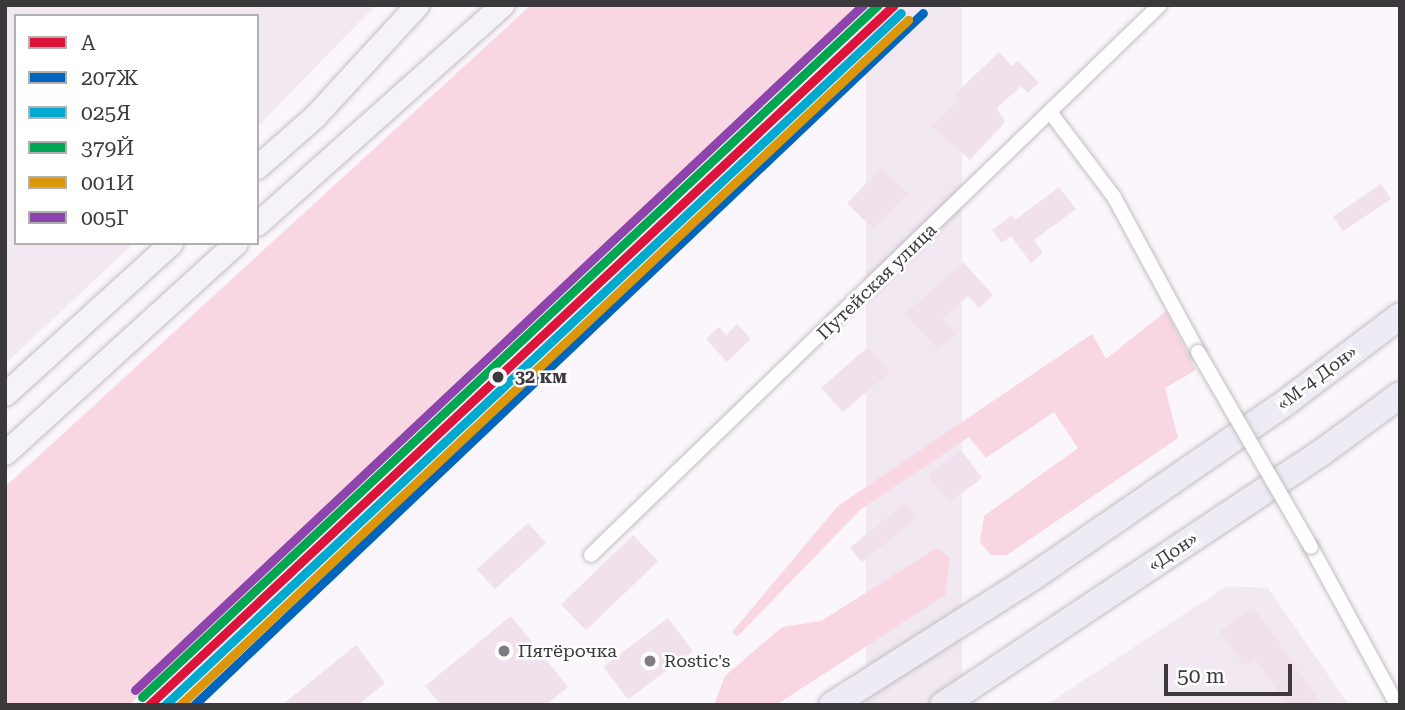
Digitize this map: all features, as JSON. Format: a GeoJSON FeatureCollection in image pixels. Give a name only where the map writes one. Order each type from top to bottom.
{"type":"FeatureCollection","features":[{"type":"Feature","properties":{"kind":"highway","name":"«М-4 Дон»"},"geometry":{"type":"LineString","coordinates":[[832,705],[1030,579],[1233,439],[1400,316]]}},
{"type":"Feature","properties":{"kind":"highway","name":"«Дон»"},"geometry":{"type":"LineString","coordinates":[[943,705],[1321,453],[1400,395]]}},
{"type":"Feature","properties":{"kind":"main road"},"geometry":{"type":"LineString","coordinates":[[259,165],[314,117],[417,5]]}},
{"type":"Feature","properties":{"kind":"main road"},"geometry":{"type":"LineString","coordinates":[[399,95],[477,5]]}},
{"type":"Feature","properties":{"kind":"main road"},"geometry":{"type":"LineString","coordinates":[[259,222],[502,5]]}},
{"type":"Feature","properties":{"kind":"main road"},"geometry":{"type":"LineString","coordinates":[[5,394],[169,245]]}},
{"type":"Feature","properties":{"kind":"main road"},"geometry":{"type":"LineString","coordinates":[[5,453],[234,245]]}},
{"type":"Feature","properties":{"kind":"street","name":"Путейская улица"},"geometry":{"type":"LineString","coordinates":[[592,555],[1160,5]]}},
{"type":"Feature","properties":{"kind":"street"},"geometry":{"type":"LineString","coordinates":[[1050,112],[1114,197],[1198,352],[1311,547],[1396,705]]}},
{"type":"Feature","properties":{"kind":"shaded area"},"geometry":{"type":"Polygon","coordinates":[[[5,5],[376,5],[259,125],[259,14],[14,14],[14,245],[132,245],[5,364],[5,5]]]}},
{"type":"Feature","properties":{"kind":"shaded area"},"geometry":{"type":"Polygon","coordinates":[[[531,5],[866,5],[129,705],[5,705],[5,487],[531,5]]]}},
{"type":"Feature","properties":{"kind":"shaded area"},"geometry":{"type":"Polygon","coordinates":[[[866,5],[962,5],[962,705],[866,705],[866,5]]]}},
{"type":"Feature","properties":{"kind":"shaded area"},"geometry":{"type":"Polygon","coordinates":[[[1166,311],[1196,370],[1165,388],[1178,438],[1007,555],[991,555],[980,542],[984,516],[1078,448],[1054,412],[986,458],[969,437],[861,509],[737,637],[732,632],[838,506],[1092,334],[1106,359],[1166,311]]]}},
{"type":"Feature","properties":{"kind":"shaded area"},"geometry":{"type":"Polygon","coordinates":[[[937,548],[950,558],[945,595],[776,705],[714,705],[725,676],[782,627],[821,621],[937,548]]]}},
{"type":"Feature","properties":{"kind":"shaded area"},"geometry":{"type":"Polygon","coordinates":[[[1227,586],[1268,588],[1349,705],[1046,705],[1227,586]]]}},
{"type":"Feature","properties":{"kind":"building"},"geometry":{"type":"Polygon","coordinates":[[[999,52],[1012,66],[1018,61],[1039,83],[1028,93],[1021,86],[997,108],[1005,122],[970,160],[932,126],[960,100],[955,94],[999,52]]]}},
{"type":"Feature","properties":{"kind":"building"},"geometry":{"type":"Polygon","coordinates":[[[881,168],[908,194],[874,229],[847,203],[881,168]]]}},
{"type":"Feature","properties":{"kind":"building"},"geometry":{"type":"Polygon","coordinates":[[[1381,184],[1391,199],[1343,231],[1333,216],[1381,184]]]}},
{"type":"Feature","properties":{"kind":"building"},"geometry":{"type":"Polygon","coordinates":[[[1059,187],[1076,209],[1034,240],[1043,253],[1031,263],[1011,236],[1002,243],[992,230],[1012,215],[1015,220],[1059,187]]]}},
{"type":"Feature","properties":{"kind":"building"},"geometry":{"type":"Polygon","coordinates":[[[963,262],[993,295],[979,308],[968,296],[943,319],[956,334],[938,350],[905,314],[963,262]]]}},
{"type":"Feature","properties":{"kind":"building"},"geometry":{"type":"Polygon","coordinates":[[[737,324],[751,339],[727,362],[706,339],[719,327],[726,335],[737,324]]]}},
{"type":"Feature","properties":{"kind":"building"},"geometry":{"type":"Polygon","coordinates":[[[868,347],[890,372],[843,413],[821,388],[868,347]]]}},
{"type":"Feature","properties":{"kind":"building"},"geometry":{"type":"Polygon","coordinates":[[[961,450],[982,478],[949,503],[928,475],[961,450]]]}},
{"type":"Feature","properties":{"kind":"building"},"geometry":{"type":"Polygon","coordinates":[[[905,503],[917,518],[862,562],[850,548],[905,503]]]}},
{"type":"Feature","properties":{"kind":"building"},"geometry":{"type":"Polygon","coordinates":[[[528,523],[546,543],[495,589],[477,569],[528,523]]]}},
{"type":"Feature","properties":{"kind":"building"},"geometry":{"type":"Polygon","coordinates":[[[633,535],[658,561],[586,630],[561,604],[633,535]]]}},
{"type":"Feature","properties":{"kind":"building"},"geometry":{"type":"Polygon","coordinates":[[[1254,607],[1322,705],[1287,705],[1255,658],[1244,666],[1220,631],[1254,607]]]}},
{"type":"Feature","properties":{"kind":"building","name":"Пятёрочка"},"geometry":{"type":"Polygon","coordinates":[[[511,616],[568,687],[546,705],[441,705],[425,686],[511,616]]]}},
{"type":"Feature","properties":{"kind":"building","name":"Rostic's"},"geometry":{"type":"Polygon","coordinates":[[[668,618],[693,651],[628,699],[603,667],[668,618]]]}},
{"type":"Feature","properties":{"kind":"building"},"geometry":{"type":"Polygon","coordinates":[[[356,645],[385,683],[358,705],[282,705],[356,645]]]}},
{"type":"Feature","properties":{"kind":"transit line","name":"005Г"},"geometry":{"type":"LineString","coordinates":[[135,690],[863,5]]}},
{"type":"Feature","properties":{"kind":"transit line","name":"379Й"},"geometry":{"type":"LineString","coordinates":[[142,697],[878,5]]}},
{"type":"Feature","properties":{"kind":"transit line","name":"A"},"geometry":{"type":"LineString","coordinates":[[149,705],[894,5]]}},
{"type":"Feature","properties":{"kind":"transit line","name":"025Я"},"geometry":{"type":"LineString","coordinates":[[165,705],[901,13]]}},
{"type":"Feature","properties":{"kind":"transit line","name":"207Ж"},"geometry":{"type":"LineString","coordinates":[[194,705],[923,13]]}},
{"type":"Feature","properties":{"kind":"transit line","name":"001И"},"geometry":{"type":"LineString","coordinates":[[180,705],[908,20]]}},
{"type":"Feature","properties":{"kind":"place","name":"32 км"},"geometry":{"type":"Point","coordinates":[498,377]}},
{"type":"Feature","properties":{"kind":"place","name":"Пятёрочка"},"geometry":{"type":"Point","coordinates":[504,651]}},
{"type":"Feature","properties":{"kind":"place","name":"Rostic's"},"geometry":{"type":"Point","coordinates":[650,661]}}]}
